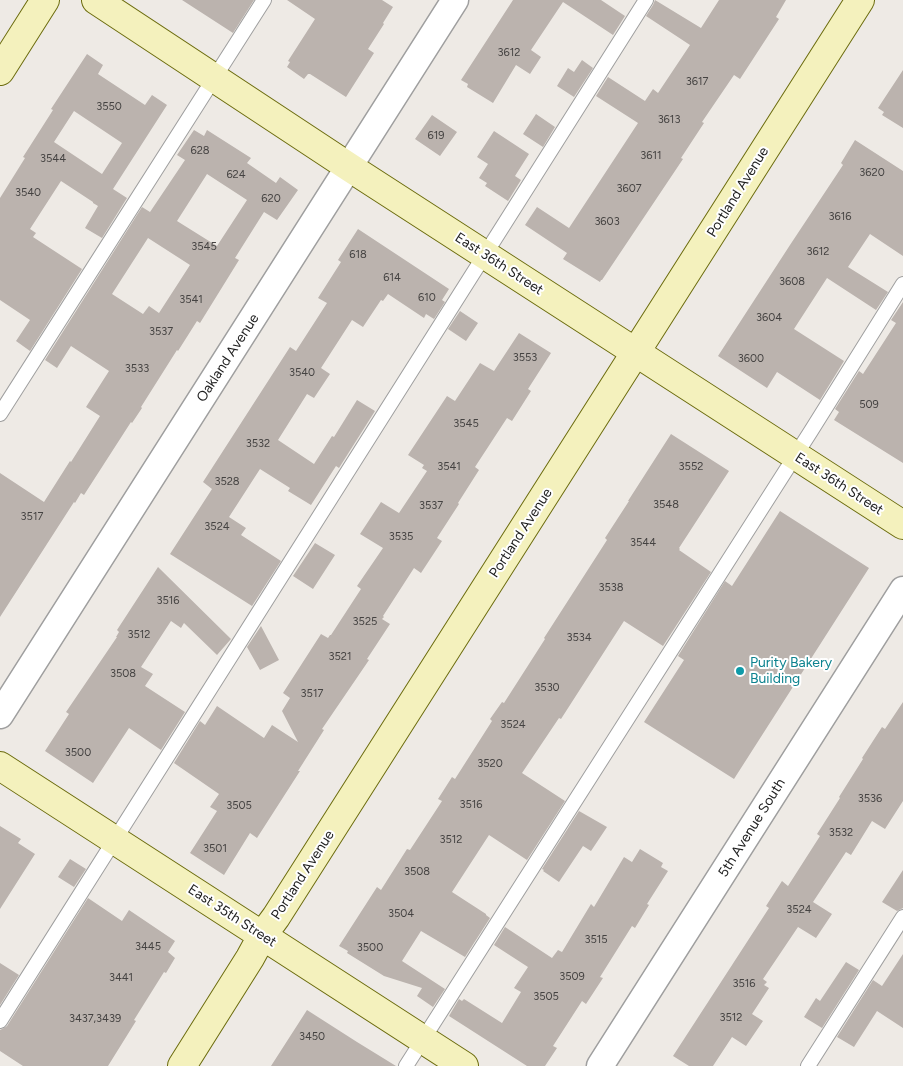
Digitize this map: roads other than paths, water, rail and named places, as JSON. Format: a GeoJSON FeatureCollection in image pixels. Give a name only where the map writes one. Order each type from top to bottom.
{"type":"FeatureCollection","features":[{"type":"Feature","properties":{"kind":"street"},"geometry":{"type":"LineString","coordinates":[[0,71],[45,0]]}},
{"type":"Feature","properties":{"kind":"street","name":"East 36th Street"},"geometry":{"type":"LineString","coordinates":[[96,0],[636,354],[903,525]]}},
{"type":"Feature","properties":{"kind":"street","name":"Oakland Avenue"},"geometry":{"type":"LineString","coordinates":[[0,715],[455,0]]}},
{"type":"Feature","properties":{"kind":"street","name":"Portland Avenue"},"geometry":{"type":"LineString","coordinates":[[182,1066],[262,936],[276,917],[636,354],[860,0]]}},
{"type":"Feature","properties":{"kind":"street","name":"5th Avenue South"},"geometry":{"type":"LineString","coordinates":[[600,1066],[903,590]]}},
{"type":"Feature","properties":{"kind":"street","name":"East 35th Street"},"geometry":{"type":"LineString","coordinates":[[0,766],[464,1066]]}},
{"type":"Feature","properties":{"kind":"lane"},"geometry":{"type":"LineString","coordinates":[[0,414],[264,0]]}},
{"type":"Feature","properties":{"kind":"lane"},"geometry":{"type":"LineString","coordinates":[[0,1020],[646,0]]}},
{"type":"Feature","properties":{"kind":"lane"},"geometry":{"type":"LineString","coordinates":[[406,1066],[903,284]]}},
{"type":"Feature","properties":{"kind":"lane"},"geometry":{"type":"LineString","coordinates":[[808,1066],[903,917]]}},
{"type":"Feature","properties":{"kind":"place","name":"Purity Bakery Building"},"geometry":{"type":"Point","coordinates":[740,671]}}]}
